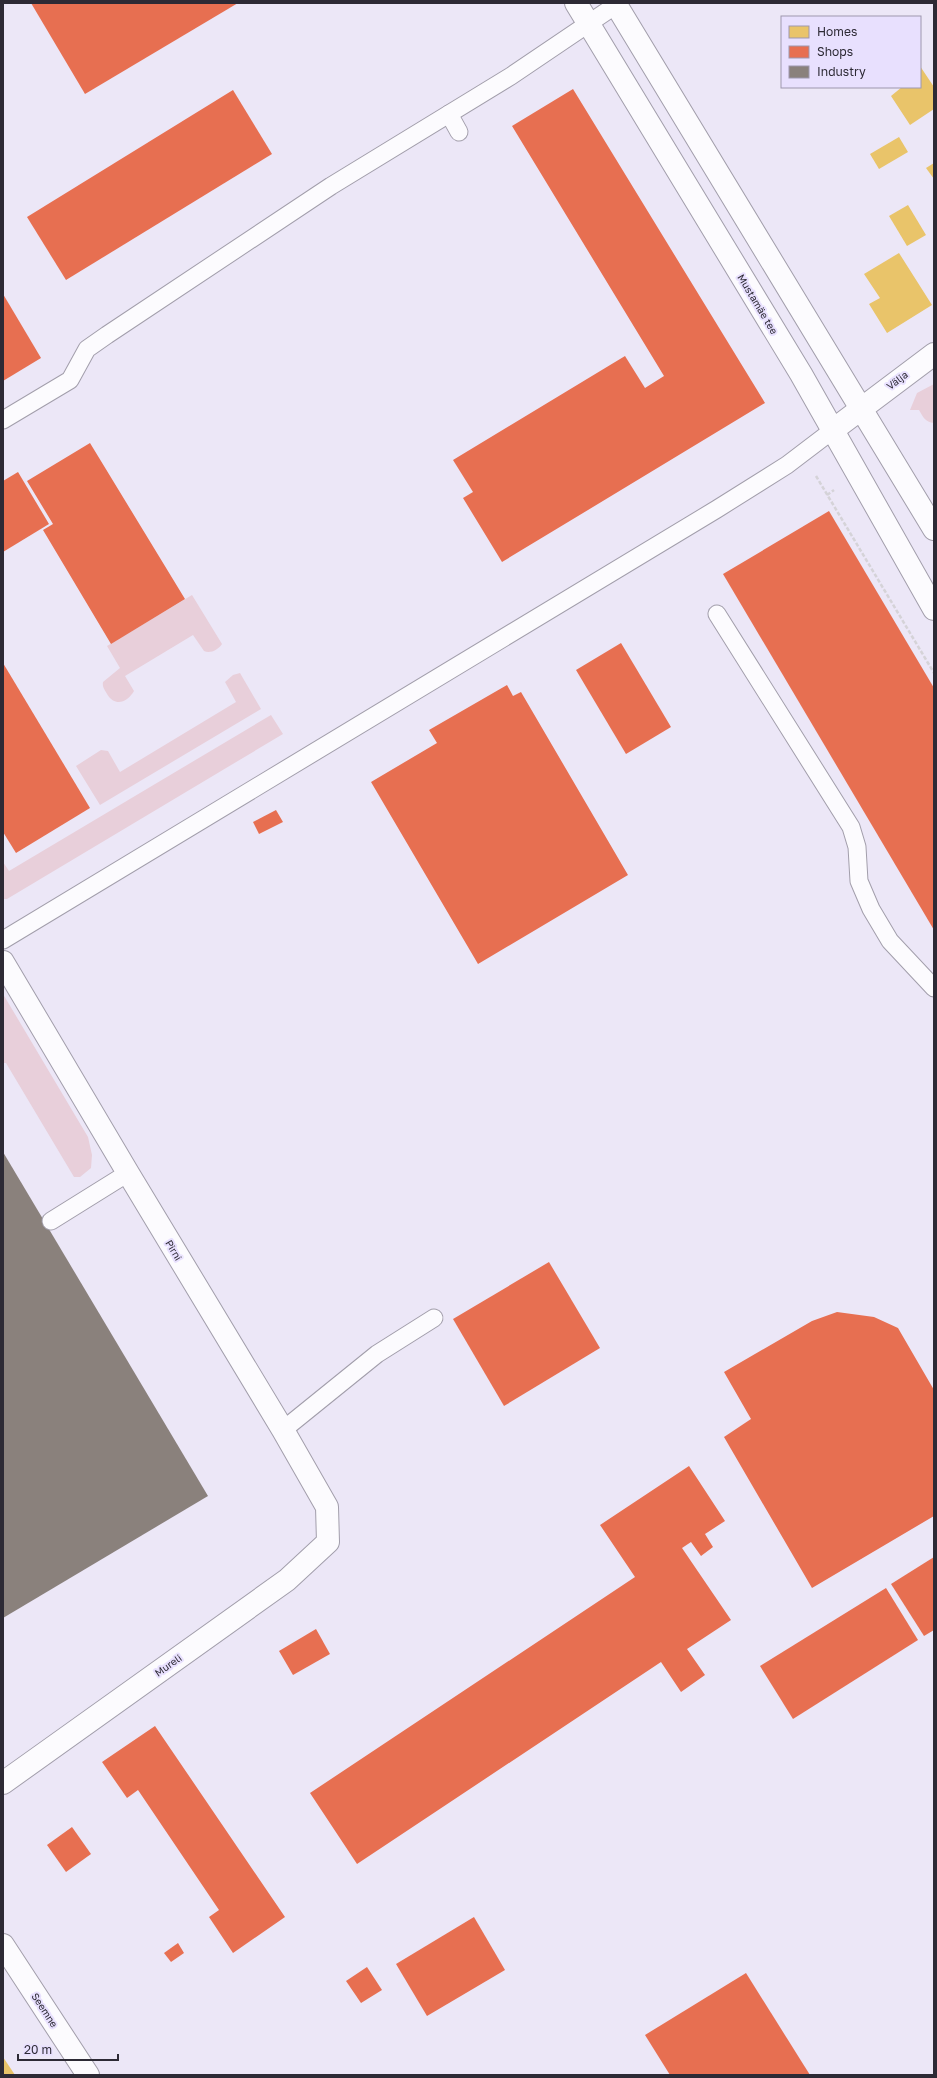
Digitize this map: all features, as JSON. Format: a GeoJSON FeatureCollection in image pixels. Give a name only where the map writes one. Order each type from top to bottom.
{"type":"FeatureCollection","features":[{"type":"Feature","properties":{"kind":"street","name":"Mustamäe tee"},"geometry":{"type":"LineString","coordinates":[[576,3],[589,22],[800,374],[934,609]]}},
{"type":"Feature","properties":{"kind":"street"},"geometry":{"type":"LineString","coordinates":[[616,4],[934,529]]}},
{"type":"Feature","properties":{"kind":"street","name":"Välja"},"geometry":{"type":"LineString","coordinates":[[833,430],[934,354]]}},
{"type":"Feature","properties":{"kind":"street","name":"Pirni"},"geometry":{"type":"LineString","coordinates":[[3,962],[128,1174],[328,1507],[328,1542]]}},
{"type":"Feature","properties":{"kind":"street","name":"Mureli"},"geometry":{"type":"LineString","coordinates":[[3,1782],[287,1580],[328,1542]]}},
{"type":"Feature","properties":{"kind":"street","name":"Seemne"},"geometry":{"type":"LineString","coordinates":[[3,1945],[88,2075]]}},
{"type":"Feature","properties":{"kind":"lane"},"geometry":{"type":"LineString","coordinates":[[3,420],[70,380],[87,349],[92,345],[331,186],[511,76],[616,4]]}},
{"type":"Feature","properties":{"kind":"lane"},"geometry":{"type":"LineString","coordinates":[[449,114],[459,132]]}},
{"type":"Feature","properties":{"kind":"lane"},"geometry":{"type":"LineString","coordinates":[[3,940],[717,509],[787,465],[833,430]]}},
{"type":"Feature","properties":{"kind":"lane"},"geometry":{"type":"LineString","coordinates":[[717,614],[851,827],[857,847],[859,881],[871,909],[890,941],[934,988]]}},
{"type":"Feature","properties":{"kind":"lane"},"geometry":{"type":"LineString","coordinates":[[51,1221],[128,1174]]}},
{"type":"Feature","properties":{"kind":"lane"},"geometry":{"type":"LineString","coordinates":[[283,1430],[377,1354],[434,1318]]}},
{"type":"Feature","properties":{"kind":"path"},"geometry":{"type":"LineString","coordinates":[[810,475],[817,476],[934,673]]}},
{"type":"Feature","properties":{"kind":"path"},"geometry":{"type":"LineString","coordinates":[[827,495],[834,490]]}},
{"type":"Feature","properties":{"kind":"shaded area"},"geometry":{"type":"Polygon","coordinates":[[[934,384],[934,423],[926,420],[919,410],[910,410],[917,393],[934,384]]]}},
{"type":"Feature","properties":{"kind":"shaded area"},"geometry":{"type":"Polygon","coordinates":[[[192,595],[222,644],[216,650],[206,652],[193,635],[125,676],[134,691],[128,698],[124,701],[117,702],[110,698],[104,688],[103,682],[120,668],[107,646],[192,595]]]}},
{"type":"Feature","properties":{"kind":"shaded area"},"geometry":{"type":"Polygon","coordinates":[[[240,673],[261,709],[100,805],[76,766],[101,750],[108,751],[120,772],[236,702],[225,682],[233,675],[240,673]]]}},
{"type":"Feature","properties":{"kind":"shaded area"},"geometry":{"type":"Polygon","coordinates":[[[271,715],[283,734],[7,899],[3,899],[3,862],[9,871],[271,715]]]}},
{"type":"Feature","properties":{"kind":"shaded area"},"geometry":{"type":"Polygon","coordinates":[[[3,994],[88,1137],[92,1155],[91,1168],[80,1177],[74,1177],[6,1063],[3,1063],[3,994]]]}},
{"type":"Feature","properties":{"kind":"building: Homes"},"geometry":{"type":"Polygon","coordinates":[[[921,68],[934,87],[934,109],[910,125],[891,96],[901,88],[921,88],[921,68]]]}},
{"type":"Feature","properties":{"kind":"building: Homes"},"geometry":{"type":"Polygon","coordinates":[[[899,137],[908,152],[879,169],[870,154],[899,137]]]}},
{"type":"Feature","properties":{"kind":"building: Homes"},"geometry":{"type":"Polygon","coordinates":[[[934,163],[934,179],[926,168],[934,163]]]}},
{"type":"Feature","properties":{"kind":"building: Homes"},"geometry":{"type":"Polygon","coordinates":[[[908,205],[926,235],[907,246],[889,216],[908,205]]]}},
{"type":"Feature","properties":{"kind":"building: Homes"},"geometry":{"type":"Polygon","coordinates":[[[899,253],[932,305],[887,333],[869,304],[880,298],[864,274],[899,253]]]}},
{"type":"Feature","properties":{"kind":"building: Homes"},"geometry":{"type":"Polygon","coordinates":[[[3,2057],[15,2075],[3,2075],[3,2057]]]}},
{"type":"Feature","properties":{"kind":"building: Shops"},"geometry":{"type":"Polygon","coordinates":[[[31,3],[238,3],[85,94],[31,3]]]}},
{"type":"Feature","properties":{"kind":"building: Shops"},"geometry":{"type":"Polygon","coordinates":[[[573,89],[765,403],[502,562],[463,498],[473,492],[453,460],[625,356],[645,388],[664,376],[512,126],[573,89]]]}},
{"type":"Feature","properties":{"kind":"building: Shops"},"geometry":{"type":"Polygon","coordinates":[[[233,90],[272,154],[66,280],[27,217],[233,90]]]}},
{"type":"Feature","properties":{"kind":"building: Shops"},"geometry":{"type":"Polygon","coordinates":[[[3,294],[41,358],[3,381],[3,294]]]}},
{"type":"Feature","properties":{"kind":"building: Shops"},"geometry":{"type":"Polygon","coordinates":[[[90,443],[185,599],[111,644],[43,530],[53,524],[27,481],[90,443]]]}},
{"type":"Feature","properties":{"kind":"building: Shops"},"geometry":{"type":"Polygon","coordinates":[[[18,472],[49,524],[3,552],[3,481],[18,472]]]}},
{"type":"Feature","properties":{"kind":"building: Shops"},"geometry":{"type":"Polygon","coordinates":[[[829,511],[934,688],[934,930],[723,574],[829,511]]]}},
{"type":"Feature","properties":{"kind":"building: Shops"},"geometry":{"type":"Polygon","coordinates":[[[621,643],[671,727],[626,754],[576,670],[621,643]]]}},
{"type":"Feature","properties":{"kind":"building: Shops"},"geometry":{"type":"Polygon","coordinates":[[[3,663],[90,808],[16,853],[3,832],[3,663]]]}},
{"type":"Feature","properties":{"kind":"building: Shops"},"geometry":{"type":"Polygon","coordinates":[[[507,685],[513,696],[521,692],[628,875],[478,964],[371,782],[437,743],[429,730],[507,685]]]}},
{"type":"Feature","properties":{"kind":"building: Shops"},"geometry":{"type":"Polygon","coordinates":[[[276,810],[283,822],[259,834],[253,822],[276,810]]]}},
{"type":"Feature","properties":{"kind":"building: Shops"},"geometry":{"type":"Polygon","coordinates":[[[549,1262],[600,1348],[504,1406],[453,1319],[549,1262]]]}},
{"type":"Feature","properties":{"kind":"building: Shops"},"geometry":{"type":"Polygon","coordinates":[[[837,1312],[874,1317],[898,1328],[934,1390],[934,1516],[812,1588],[724,1437],[751,1419],[724,1372],[812,1321],[837,1312]]]}},
{"type":"Feature","properties":{"kind":"building: Shops"},"geometry":{"type":"Polygon","coordinates":[[[689,1466],[725,1521],[705,1534],[713,1547],[701,1556],[691,1542],[682,1548],[731,1620],[687,1649],[705,1675],[681,1692],[661,1662],[357,1864],[310,1793],[635,1577],[600,1525],[689,1466]]]}},
{"type":"Feature","properties":{"kind":"building: Shops"},"geometry":{"type":"Polygon","coordinates":[[[934,1557],[934,1630],[924,1636],[891,1584],[934,1557]]]}},
{"type":"Feature","properties":{"kind":"building: Shops"},"geometry":{"type":"Polygon","coordinates":[[[886,1588],[918,1640],[793,1719],[760,1666],[886,1588]]]}},
{"type":"Feature","properties":{"kind":"building: Shops"},"geometry":{"type":"Polygon","coordinates":[[[316,1629],[330,1654],[293,1675],[279,1651],[316,1629]]]}},
{"type":"Feature","properties":{"kind":"building: Shops"},"geometry":{"type":"Polygon","coordinates":[[[155,1726],[285,1917],[233,1953],[209,1917],[219,1910],[138,1790],[127,1798],[102,1762],[155,1726]]]}},
{"type":"Feature","properties":{"kind":"building: Shops"},"geometry":{"type":"Polygon","coordinates":[[[72,1827],[91,1854],[66,1872],[47,1845],[72,1827]]]}},
{"type":"Feature","properties":{"kind":"building: Shops"},"geometry":{"type":"Polygon","coordinates":[[[474,1917],[505,1970],[427,2016],[396,1964],[474,1917]]]}},
{"type":"Feature","properties":{"kind":"building: Shops"},"geometry":{"type":"Polygon","coordinates":[[[178,1943],[184,1953],[171,1962],[164,1953],[178,1943]]]}},
{"type":"Feature","properties":{"kind":"building: Shops"},"geometry":{"type":"Polygon","coordinates":[[[367,1967],[382,1990],[361,2003],[346,1981],[367,1967]]]}},
{"type":"Feature","properties":{"kind":"building: Shops"},"geometry":{"type":"Polygon","coordinates":[[[746,1973],[810,2075],[670,2075],[645,2035],[746,1973]]]}},
{"type":"Feature","properties":{"kind":"building: Industry"},"geometry":{"type":"Polygon","coordinates":[[[3,1152],[208,1496],[3,1618],[3,1152]]]}}]}
